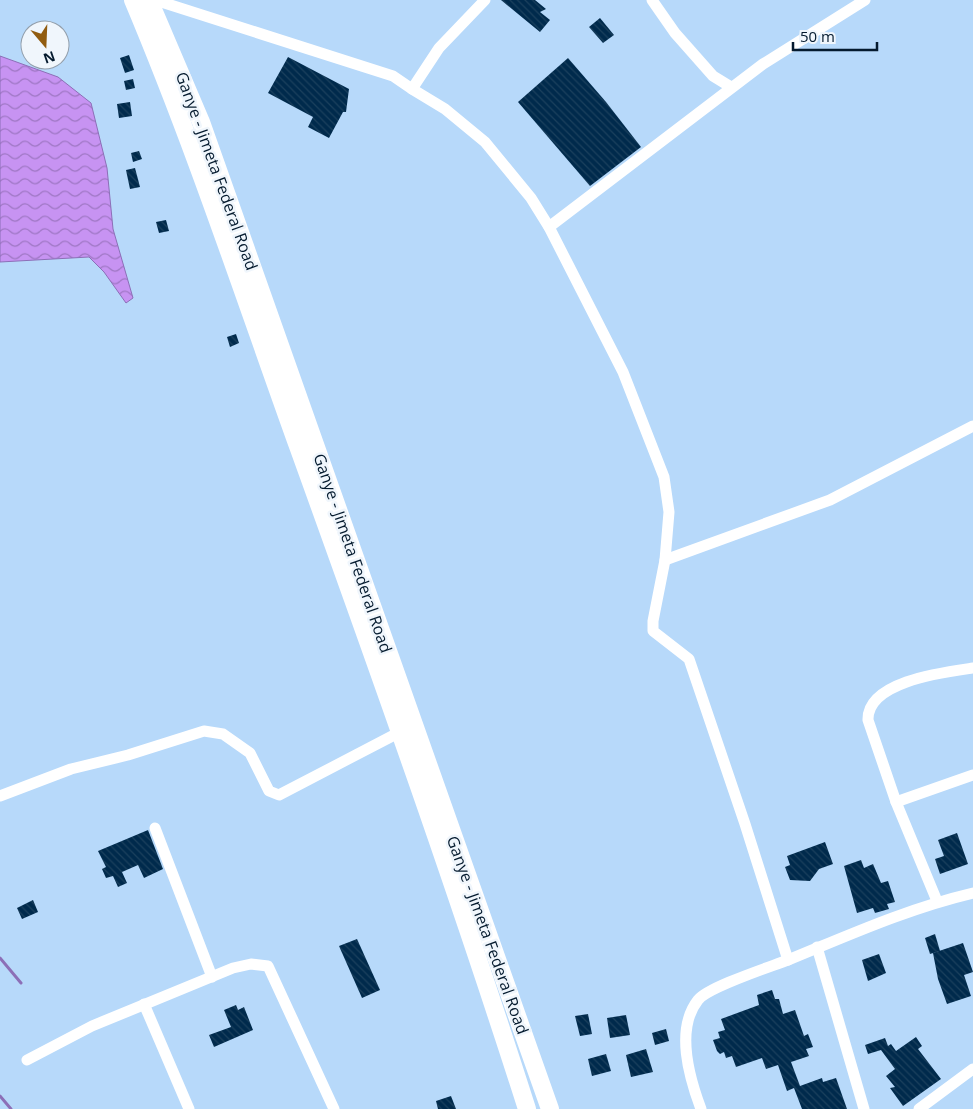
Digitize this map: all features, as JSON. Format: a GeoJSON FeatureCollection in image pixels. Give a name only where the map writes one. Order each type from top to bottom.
{"type":"FeatureCollection","features":[{"type":"Feature","properties":{"kind":"main road","name":"Ganye - Jimeta Federal Road"},"geometry":{"type":"LineString","coordinates":[[133,0],[176,102],[400,732],[460,905],[527,1109]]}},
{"type":"Feature","properties":{"kind":"main road","name":"Ganye - Jimeta Federal Road"},"geometry":{"type":"LineString","coordinates":[[149,0],[201,122],[550,1109]]}},
{"type":"Feature","properties":{"kind":"street"},"geometry":{"type":"LineString","coordinates":[[155,0],[393,76],[445,109],[485,142],[530,198],[549,227],[623,372],[664,477],[669,512],[665,560],[653,621],[654,631],[689,659],[745,824],[788,960]]}},
{"type":"Feature","properties":{"kind":"street"},"geometry":{"type":"LineString","coordinates":[[412,89],[439,48],[485,0]]}},
{"type":"Feature","properties":{"kind":"street"},"geometry":{"type":"LineString","coordinates":[[652,0],[675,33],[712,76],[732,87]]}},
{"type":"Feature","properties":{"kind":"street"},"geometry":{"type":"LineString","coordinates":[[549,227],[763,64],[865,0]]}},
{"type":"Feature","properties":{"kind":"street"},"geometry":{"type":"LineString","coordinates":[[665,560],[830,500],[973,426]]}},
{"type":"Feature","properties":{"kind":"street"},"geometry":{"type":"LineString","coordinates":[[938,901],[896,802],[868,720],[868,712],[882,693],[899,684],[973,668]]}},
{"type":"Feature","properties":{"kind":"street"},"geometry":{"type":"LineString","coordinates":[[0,796],[71,768],[128,755],[204,731],[223,734],[250,754],[268,791],[279,795],[400,732]]}},
{"type":"Feature","properties":{"kind":"street"},"geometry":{"type":"LineString","coordinates":[[896,802],[973,775]]}},
{"type":"Feature","properties":{"kind":"street"},"geometry":{"type":"LineString","coordinates":[[156,828],[212,977]]}},
{"type":"Feature","properties":{"kind":"street"},"geometry":{"type":"LineString","coordinates":[[697,1106],[687,1057],[687,1022],[699,998],[737,979],[817,947],[938,901],[973,893]]}},
{"type":"Feature","properties":{"kind":"street"},"geometry":{"type":"LineString","coordinates":[[817,947],[864,1109]]}},
{"type":"Feature","properties":{"kind":"street"},"geometry":{"type":"LineString","coordinates":[[27,1060],[92,1026],[212,977],[252,964],[268,966],[334,1109]]}},
{"type":"Feature","properties":{"kind":"street"},"geometry":{"type":"LineString","coordinates":[[144,1004],[188,1109]]}},
{"type":"Feature","properties":{"kind":"street"},"geometry":{"type":"LineString","coordinates":[[919,1109],[973,1069]]}},
{"type":"Feature","properties":{"kind":"water"},"geometry":{"type":"Polygon","coordinates":[[[0,56],[20,63],[20,70],[39,70],[58,77],[91,103],[107,168],[113,229],[133,298],[126,303],[104,272],[89,257],[0,262],[0,56]]]}},
{"type":"Feature","properties":{"kind":"building"},"geometry":{"type":"Polygon","coordinates":[[[501,0],[535,0],[546,9],[540,12],[550,20],[540,32],[501,0]]]}},
{"type":"Feature","properties":{"kind":"building"},"geometry":{"type":"Polygon","coordinates":[[[600,18],[614,35],[603,43],[589,27],[600,18]]]}},
{"type":"Feature","properties":{"kind":"building"},"geometry":{"type":"Polygon","coordinates":[[[129,55],[134,70],[125,73],[120,58],[129,55]]]}},
{"type":"Feature","properties":{"kind":"building"},"geometry":{"type":"Polygon","coordinates":[[[288,57],[349,89],[346,112],[343,112],[329,138],[308,127],[313,117],[268,93],[288,57]]]}},
{"type":"Feature","properties":{"kind":"building"},"geometry":{"type":"Polygon","coordinates":[[[568,58],[641,147],[590,186],[518,102],[568,58]]]}},
{"type":"Feature","properties":{"kind":"building"},"geometry":{"type":"Polygon","coordinates":[[[133,79],[135,88],[126,90],[124,81],[133,79]]]}},
{"type":"Feature","properties":{"kind":"building"},"geometry":{"type":"Polygon","coordinates":[[[130,102],[132,116],[119,118],[117,104],[130,102]]]}},
{"type":"Feature","properties":{"kind":"building"},"geometry":{"type":"Polygon","coordinates":[[[139,151],[142,159],[133,162],[131,153],[139,151]]]}},
{"type":"Feature","properties":{"kind":"building"},"geometry":{"type":"Polygon","coordinates":[[[135,168],[140,187],[130,189],[126,170],[135,168]]]}},
{"type":"Feature","properties":{"kind":"building"},"geometry":{"type":"Polygon","coordinates":[[[166,220],[169,231],[159,233],[156,222],[166,220]]]}},
{"type":"Feature","properties":{"kind":"building"},"geometry":{"type":"Polygon","coordinates":[[[236,334],[239,343],[230,347],[227,337],[236,334]]]}},
{"type":"Feature","properties":{"kind":"building"},"geometry":{"type":"Polygon","coordinates":[[[148,830],[163,869],[144,878],[138,865],[122,872],[127,883],[118,887],[113,876],[106,878],[102,869],[106,867],[98,851],[148,830]]]}},
{"type":"Feature","properties":{"kind":"building"},"geometry":{"type":"Polygon","coordinates":[[[957,833],[968,864],[940,874],[935,859],[944,856],[938,840],[957,833]]]}},
{"type":"Feature","properties":{"kind":"building"},"geometry":{"type":"Polygon","coordinates":[[[825,842],[833,864],[819,869],[810,881],[790,880],[785,867],[790,865],[787,856],[825,842]]]}},
{"type":"Feature","properties":{"kind":"building"},"geometry":{"type":"Polygon","coordinates":[[[861,860],[864,868],[873,864],[881,883],[888,881],[895,902],[887,904],[889,909],[875,913],[873,908],[857,913],[844,866],[861,860]]]}},
{"type":"Feature","properties":{"kind":"building"},"geometry":{"type":"Polygon","coordinates":[[[33,900],[38,912],[22,919],[17,908],[33,900]]]}},
{"type":"Feature","properties":{"kind":"building"},"geometry":{"type":"Polygon","coordinates":[[[935,934],[940,951],[930,954],[925,938],[935,934]]]}},
{"type":"Feature","properties":{"kind":"building"},"geometry":{"type":"Polygon","coordinates":[[[357,939],[380,990],[362,998],[339,946],[357,939]]]}},
{"type":"Feature","properties":{"kind":"building"},"geometry":{"type":"Polygon","coordinates":[[[963,943],[973,972],[964,975],[971,996],[947,1004],[938,979],[933,953],[963,943]]]}},
{"type":"Feature","properties":{"kind":"building"},"geometry":{"type":"Polygon","coordinates":[[[879,954],[886,973],[868,981],[862,960],[879,954]]]}},
{"type":"Feature","properties":{"kind":"building"},"geometry":{"type":"Polygon","coordinates":[[[772,990],[775,999],[779,999],[783,1014],[795,1010],[804,1036],[808,1034],[813,1047],[806,1049],[809,1056],[791,1062],[800,1086],[822,1078],[823,1082],[836,1078],[847,1109],[802,1109],[794,1088],[787,1091],[778,1065],[766,1069],[762,1058],[736,1067],[732,1056],[726,1058],[724,1052],[720,1054],[717,1051],[713,1040],[720,1038],[718,1032],[725,1030],[721,1019],[759,1005],[757,995],[772,990]]]}},
{"type":"Feature","properties":{"kind":"building"},"geometry":{"type":"Polygon","coordinates":[[[236,1005],[238,1010],[244,1007],[253,1030],[214,1047],[209,1035],[231,1027],[224,1010],[236,1005]]]}},
{"type":"Feature","properties":{"kind":"building"},"geometry":{"type":"Polygon","coordinates":[[[588,1014],[592,1034],[580,1036],[575,1016],[588,1014]]]}},
{"type":"Feature","properties":{"kind":"building"},"geometry":{"type":"Polygon","coordinates":[[[626,1015],[630,1035],[610,1038],[607,1018],[626,1015]]]}},
{"type":"Feature","properties":{"kind":"building"},"geometry":{"type":"Polygon","coordinates":[[[666,1029],[669,1041],[655,1045],[652,1033],[666,1029]]]}},
{"type":"Feature","properties":{"kind":"building"},"geometry":{"type":"Polygon","coordinates":[[[916,1037],[922,1046],[918,1049],[941,1079],[903,1106],[890,1088],[895,1087],[886,1076],[895,1069],[881,1050],[868,1054],[865,1045],[885,1038],[888,1046],[891,1044],[896,1051],[916,1037]]]}},
{"type":"Feature","properties":{"kind":"building"},"geometry":{"type":"Polygon","coordinates":[[[646,1049],[653,1072],[631,1077],[626,1055],[646,1049]]]}},
{"type":"Feature","properties":{"kind":"building"},"geometry":{"type":"Polygon","coordinates":[[[606,1054],[611,1071],[592,1076],[588,1059],[606,1054]]]}},
{"type":"Feature","properties":{"kind":"building"},"geometry":{"type":"Polygon","coordinates":[[[451,1096],[456,1109],[438,1109],[436,1101],[451,1096]]]}},
{"type":"Feature","properties":{"kind":"waterway"},"geometry":{"type":"LineString","coordinates":[[0,958],[21,983]]}},
{"type":"Feature","properties":{"kind":"waterway"},"geometry":{"type":"LineString","coordinates":[[0,1096],[11,1109]]}}]}
